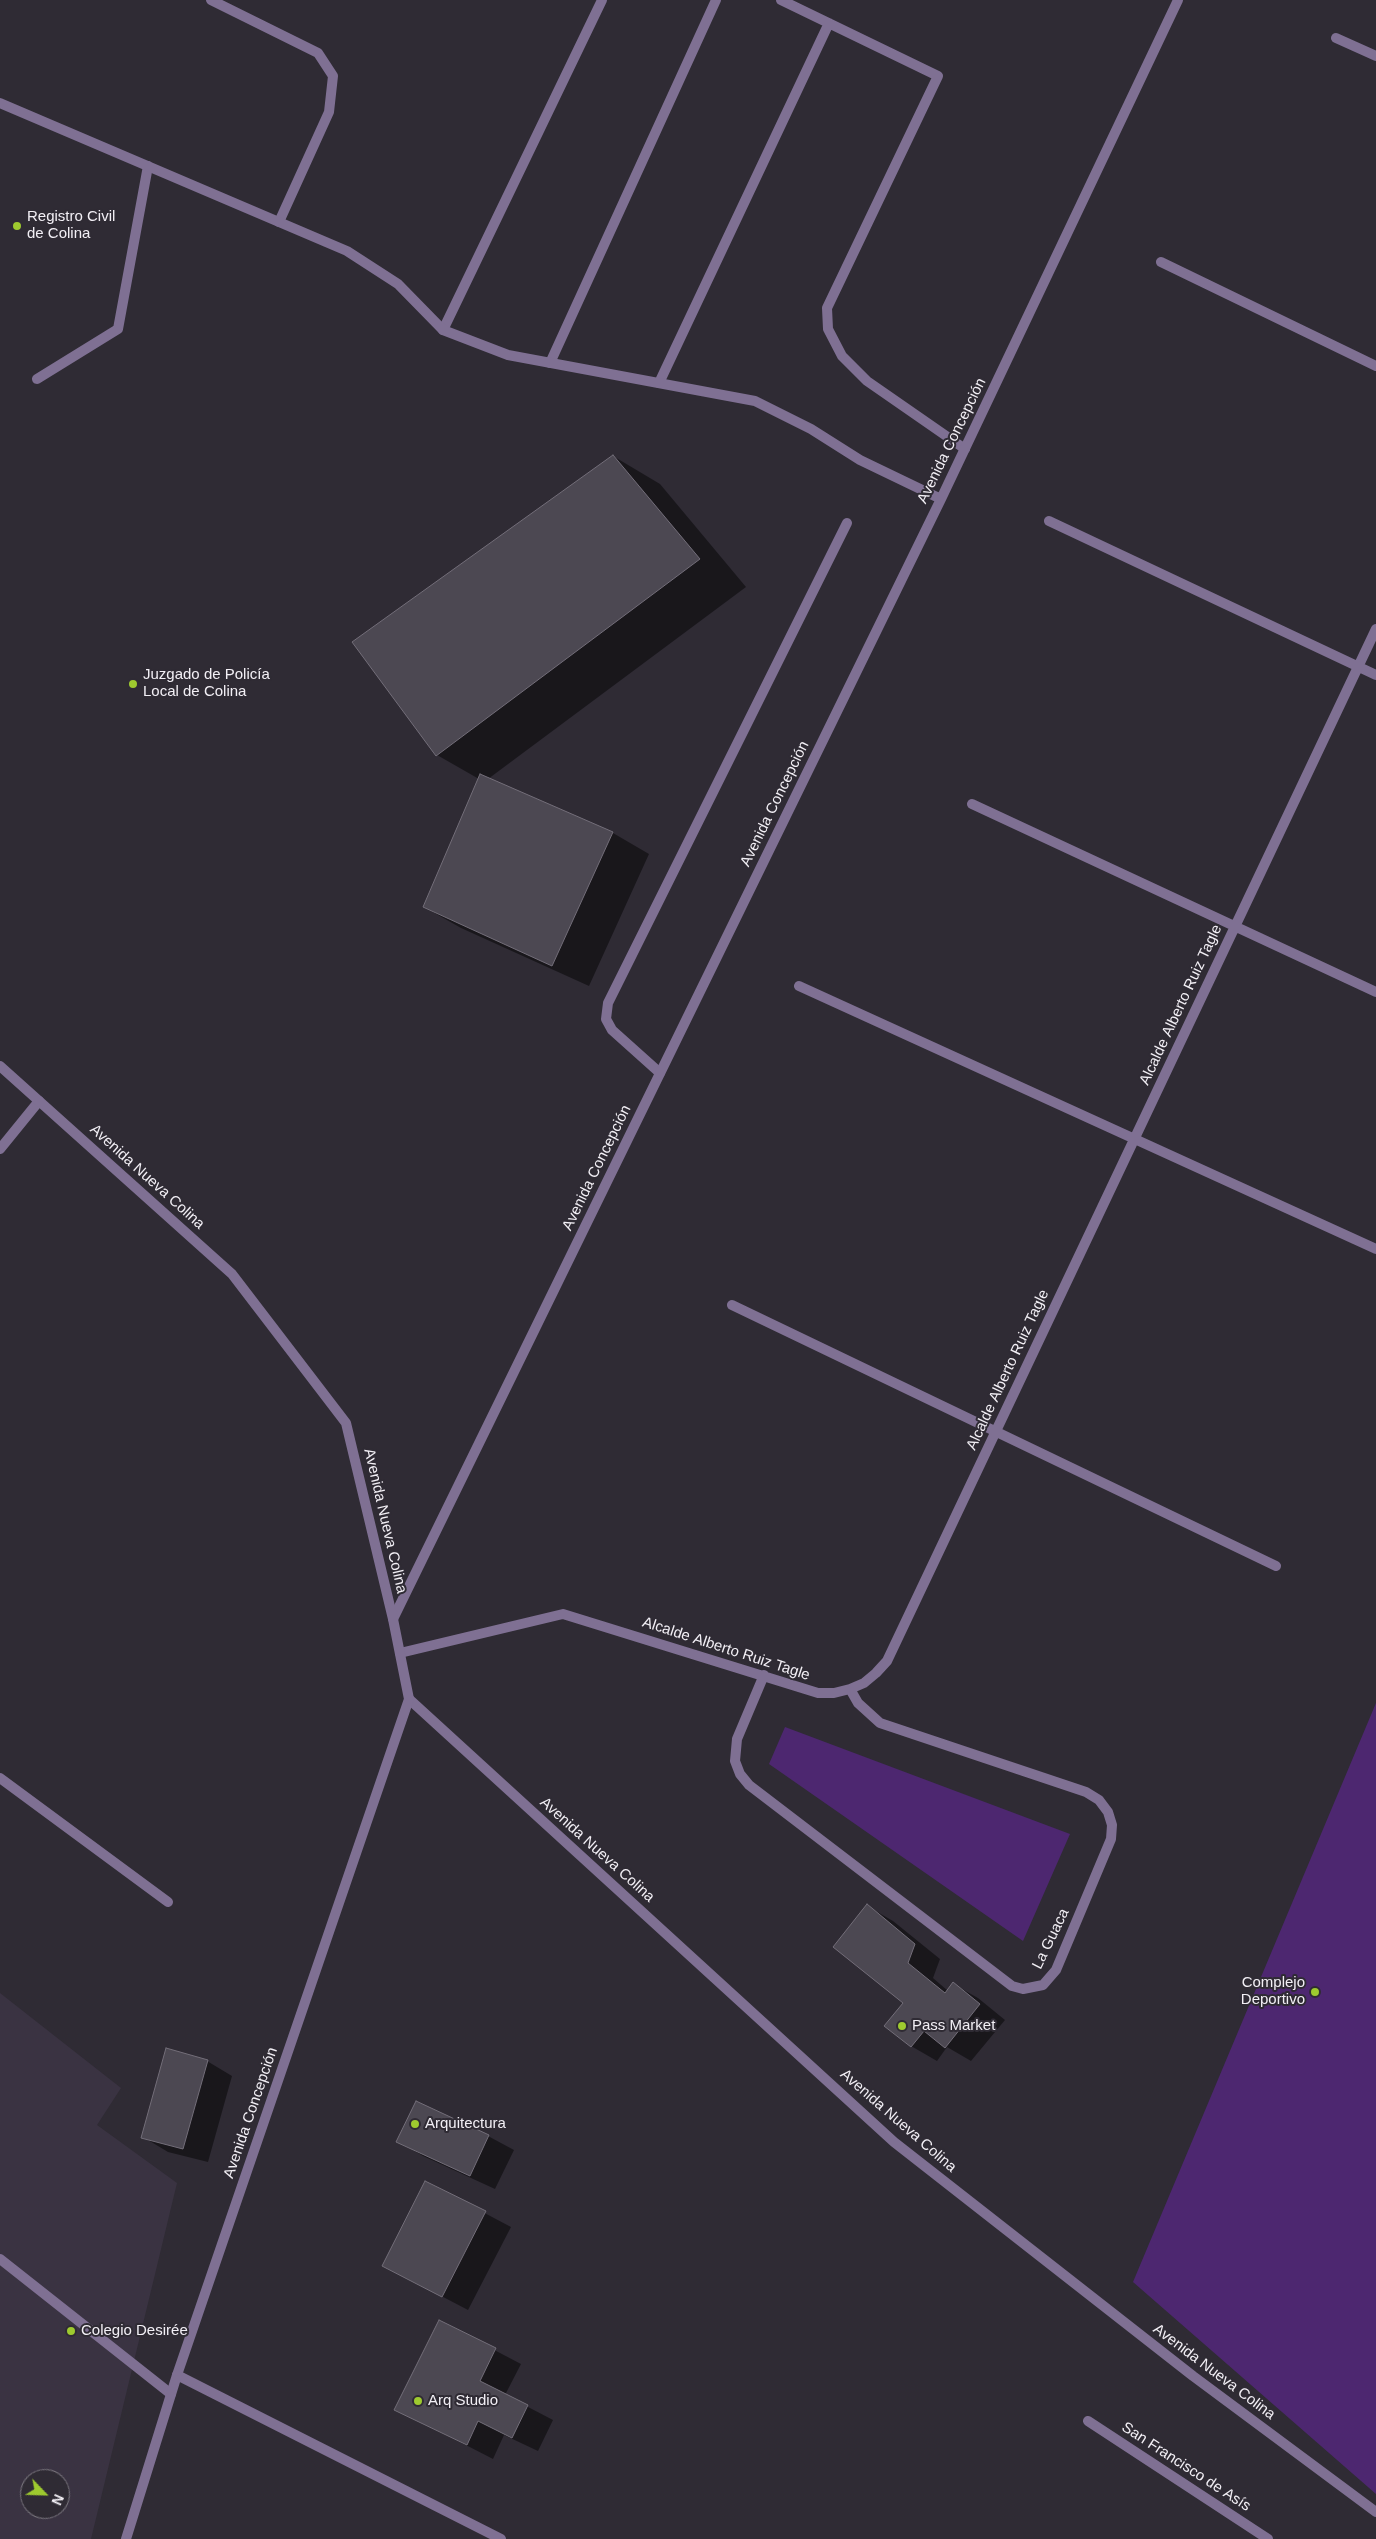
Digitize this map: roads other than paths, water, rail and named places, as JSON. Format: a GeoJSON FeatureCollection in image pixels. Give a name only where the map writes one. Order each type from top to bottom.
{"type":"FeatureCollection","features":[{"type":"Feature","properties":{"kind":"street"},"geometry":{"type":"LineString","coordinates":[[211,0],[318,53],[333,76],[329,112],[279,222]]}},
{"type":"Feature","properties":{"kind":"street"},"geometry":{"type":"LineString","coordinates":[[443,330],[602,0]]}},
{"type":"Feature","properties":{"kind":"street"},"geometry":{"type":"LineString","coordinates":[[550,363],[716,0]]}},
{"type":"Feature","properties":{"kind":"street"},"geometry":{"type":"LineString","coordinates":[[781,0],[938,76],[826,308],[828,329],[842,356],[867,381],[965,449]]}},
{"type":"Feature","properties":{"kind":"street","name":"Avenida Concepción"},"geometry":{"type":"LineString","coordinates":[[393,1619],[941,499],[1178,0]]}},
{"type":"Feature","properties":{"kind":"street"},"geometry":{"type":"LineString","coordinates":[[660,383],[829,23]]}},
{"type":"Feature","properties":{"kind":"street"},"geometry":{"type":"LineString","coordinates":[[1336,38],[1376,56]]}},
{"type":"Feature","properties":{"kind":"street"},"geometry":{"type":"LineString","coordinates":[[0,103],[347,251],[398,284],[443,330],[508,355],[755,401],[812,429],[860,460],[941,499]]}},
{"type":"Feature","properties":{"kind":"street"},"geometry":{"type":"LineString","coordinates":[[37,379],[118,328],[148,166]]}},
{"type":"Feature","properties":{"kind":"street"},"geometry":{"type":"LineString","coordinates":[[1161,262],[1376,366]]}},
{"type":"Feature","properties":{"kind":"street"},"geometry":{"type":"LineString","coordinates":[[1049,521],[1376,675]]}},
{"type":"Feature","properties":{"kind":"street"},"geometry":{"type":"LineString","coordinates":[[660,1072],[612,1030],[606,1019],[608,1003],[847,523]]}},
{"type":"Feature","properties":{"kind":"street","name":"Alcalde Alberto Ruiz Tagle"},"geometry":{"type":"LineString","coordinates":[[400,1653],[563,1614],[818,1693],[834,1693],[850,1689],[864,1682],[886,1660],[1376,629]]}},
{"type":"Feature","properties":{"kind":"street"},"geometry":{"type":"LineString","coordinates":[[972,804],[1376,992]]}},
{"type":"Feature","properties":{"kind":"street"},"geometry":{"type":"LineString","coordinates":[[799,986],[1376,1249]]}},
{"type":"Feature","properties":{"kind":"street","name":"Avenida Nueva Colina"},"geometry":{"type":"LineString","coordinates":[[0,1066],[232,1274],[346,1424],[393,1619],[409,1699],[894,2142],[1193,2376],[1376,2512]]}},
{"type":"Feature","properties":{"kind":"street"},"geometry":{"type":"LineString","coordinates":[[0,1148],[39,1101]]}},
{"type":"Feature","properties":{"kind":"street"},"geometry":{"type":"LineString","coordinates":[[732,1305],[1276,1566]]}},
{"type":"Feature","properties":{"kind":"street","name":"La Guaca"},"geometry":{"type":"LineString","coordinates":[[764,1676],[734,1750],[735,1761],[745,1780],[1012,1986],[1023,1989],[1043,1985],[1056,1970],[1111,1839],[1112,1826],[1108,1812],[1099,1800],[1086,1792],[880,1723],[858,1703],[850,1689]]}},
{"type":"Feature","properties":{"kind":"street","name":"Avenida Concepción"},"geometry":{"type":"LineString","coordinates":[[126,2539],[177,2375],[409,1699]]}},
{"type":"Feature","properties":{"kind":"street"},"geometry":{"type":"LineString","coordinates":[[0,1778],[168,1902]]}},
{"type":"Feature","properties":{"kind":"street"},"geometry":{"type":"LineString","coordinates":[[0,2259],[171,2394]]}},
{"type":"Feature","properties":{"kind":"street"},"geometry":{"type":"LineString","coordinates":[[177,2375],[501,2539]]}},
{"type":"Feature","properties":{"kind":"street","name":"San Francisco de Asís"},"geometry":{"type":"LineString","coordinates":[[1088,2421],[1268,2539]]}},
{"type":"Feature","properties":{"kind":"place","name":"Registro Civil de Colina"},"geometry":{"type":"Point","coordinates":[17,226]}},
{"type":"Feature","properties":{"kind":"place","name":"Juzgado de Policía Local de Colina"},"geometry":{"type":"Point","coordinates":[133,684]}},
{"type":"Feature","properties":{"kind":"place","name":"Complejo Deportivo"},"geometry":{"type":"Point","coordinates":[1315,1992]}},
{"type":"Feature","properties":{"kind":"place","name":"Pass Market"},"geometry":{"type":"Point","coordinates":[902,2026]}},
{"type":"Feature","properties":{"kind":"place","name":"Arquitectura"},"geometry":{"type":"Point","coordinates":[415,2124]}},
{"type":"Feature","properties":{"kind":"place","name":"Colegio Desirée"},"geometry":{"type":"Point","coordinates":[71,2331]}},
{"type":"Feature","properties":{"kind":"place","name":"Arq Studio"},"geometry":{"type":"Point","coordinates":[418,2401]}}]}
